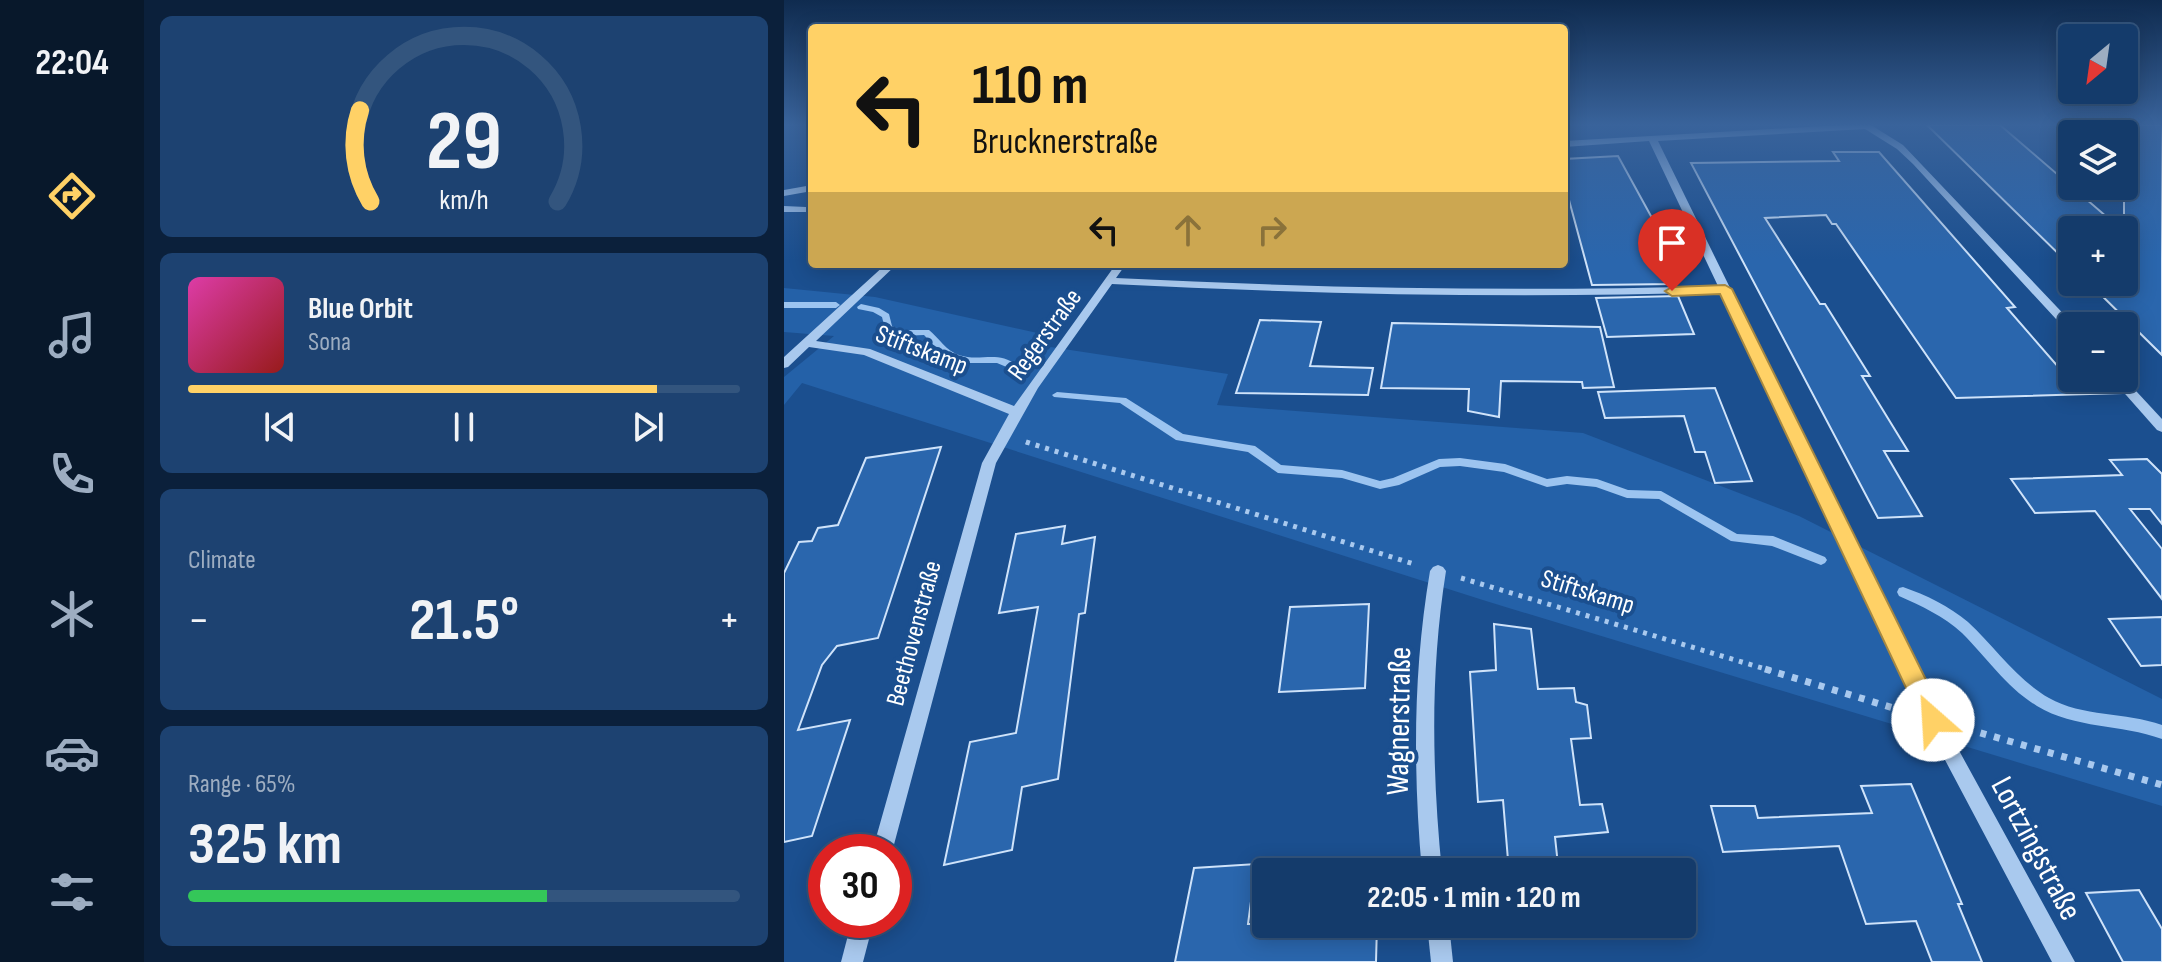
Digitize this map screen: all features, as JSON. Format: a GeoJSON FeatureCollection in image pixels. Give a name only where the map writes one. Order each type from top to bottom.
{"type":"FeatureCollection","features":[{"type":"Feature","properties":{"kind":"street","name":"Lortzingstraße"},"geometry":{"type":"LineString","coordinates":[[1667,170],[1933,720],[2064,962]]}},
{"type":"Feature","properties":{"kind":"street"},"geometry":{"type":"LineString","coordinates":[[1923,170],[2058,315]]}},
{"type":"Feature","properties":{"kind":"street"},"geometry":{"type":"LineString","coordinates":[[784,193],[808,189]]}},
{"type":"Feature","properties":{"kind":"street"},"geometry":{"type":"LineString","coordinates":[[784,209],[808,210]]}},
{"type":"Feature","properties":{"kind":"street"},"geometry":{"type":"LineString","coordinates":[[784,364],[888,268]]}},
{"type":"Feature","properties":{"kind":"street","name":"Regerstraße"},"geometry":{"type":"LineString","coordinates":[[1004,431],[1043,369],[1118,268]]}},
{"type":"Feature","properties":{"kind":"street"},"geometry":{"type":"LineString","coordinates":[[1109,281],[1261,289],[1530,296],[1725,289]]}},
{"type":"Feature","properties":{"kind":"street","name":"Stiftskamp"},"geometry":{"type":"LineString","coordinates":[[808,343],[866,352],[1016,412]]}},
{"type":"Feature","properties":{"kind":"street"},"geometry":{"type":"LineString","coordinates":[[2130,392],[2162,427]]}},
{"type":"Feature","properties":{"kind":"street","name":"Beethovenstraße"},"geometry":{"type":"LineString","coordinates":[[887,834],[989,463],[1004,431]]}},
{"type":"Feature","properties":{"kind":"street","name":"Wagnerstraße"},"geometry":{"type":"LineString","coordinates":[[1431,858],[1425,737],[1431,620],[1438,571]]}},
{"type":"Feature","properties":{"kind":"street"},"geometry":{"type":"LineString","coordinates":[[852,962],[858,938]]}},
{"type":"Feature","properties":{"kind":"street"},"geometry":{"type":"LineString","coordinates":[[1439,938],[1442,962]]}},
{"type":"Feature","properties":{"kind":"path","name":"Stiftskamp"},"geometry":{"type":"LineString","coordinates":[[1004,431],[1024,441],[1438,571],[1933,720],[2162,785]]}},
{"type":"Feature","properties":{"kind":"shaded area"},"geometry":{"type":"Polygon","coordinates":[[[784,288],[875,297],[1051,336],[1044,346],[1228,374],[1217,405],[1583,433],[1799,516],[2162,699],[2162,806],[1486,601],[802,383],[784,405],[784,377],[834,336],[784,332],[784,288]]]}},
{"type":"Feature","properties":{"kind":"building"},"geometry":{"type":"Polygon","coordinates":[[[1568,170],[1626,170],[1663,238],[1655,238],[1673,284],[1592,285],[1569,200],[1568,170]]]}},
{"type":"Feature","properties":{"kind":"building"},"geometry":{"type":"Polygon","coordinates":[[[1695,170],[1895,170],[2015,307],[2007,308],[2058,367],[2058,392],[2121,393],[1956,398],[1836,224],[1832,224],[1826,215],[1765,218],[1870,376],[1862,376],[1908,451],[1884,451],[1922,516],[1878,518],[1695,170]]]}},
{"type":"Feature","properties":{"kind":"building"},"geometry":{"type":"Polygon","coordinates":[[[1973,170],[2052,170],[2058,175],[2058,200],[2087,200],[2106,216],[2058,216],[2058,253],[1973,170]]]}},
{"type":"Feature","properties":{"kind":"building"},"geometry":{"type":"Polygon","coordinates":[[[2138,170],[2162,170],[2162,355],[2138,331],[2138,312],[2118,312],[2102,296],[2138,296],[2138,216],[2124,216],[2124,200],[2138,200],[2138,170]]]}},
{"type":"Feature","properties":{"kind":"building"},"geometry":{"type":"Polygon","coordinates":[[[1678,296],[1694,334],[1607,337],[1596,298],[1678,296]]]}},
{"type":"Feature","properties":{"kind":"building"},"geometry":{"type":"Polygon","coordinates":[[[1260,320],[1321,322],[1310,366],[1373,368],[1368,395],[1236,393],[1260,320]]]}},
{"type":"Feature","properties":{"kind":"building"},"geometry":{"type":"Polygon","coordinates":[[[1392,323],[1600,327],[1614,387],[1583,388],[1582,382],[1501,381],[1499,417],[1468,411],[1469,389],[1381,388],[1392,323]]]}},
{"type":"Feature","properties":{"kind":"building"},"geometry":{"type":"Polygon","coordinates":[[[1715,388],[1752,481],[1715,483],[1705,452],[1695,452],[1684,416],[1605,418],[1598,392],[1715,388]]]}},
{"type":"Feature","properties":{"kind":"building"},"geometry":{"type":"Polygon","coordinates":[[[941,447],[878,638],[837,646],[822,665],[798,730],[850,720],[813,834],[784,842],[784,573],[799,542],[812,541],[818,528],[838,525],[866,458],[941,447]]]}},
{"type":"Feature","properties":{"kind":"building"},"geometry":{"type":"Polygon","coordinates":[[[2147,459],[2162,474],[2162,524],[2150,509],[2130,509],[2162,549],[2162,599],[2095,511],[2035,513],[2011,479],[2122,475],[2110,460],[2147,459]]]}},
{"type":"Feature","properties":{"kind":"building"},"geometry":{"type":"Polygon","coordinates":[[[1065,526],[1062,544],[1095,537],[1085,613],[1079,614],[1058,779],[1022,787],[1012,850],[944,865],[970,742],[1016,733],[1038,607],[999,613],[1016,534],[1065,526]]]}},
{"type":"Feature","properties":{"kind":"building"},"geometry":{"type":"Polygon","coordinates":[[[1369,604],[1365,688],[1279,692],[1290,607],[1369,604]]]}},
{"type":"Feature","properties":{"kind":"building"},"geometry":{"type":"Polygon","coordinates":[[[2162,617],[2162,665],[2141,666],[2109,619],[2162,617]]]}},
{"type":"Feature","properties":{"kind":"building"},"geometry":{"type":"Polygon","coordinates":[[[1494,624],[1531,629],[1538,689],[1574,688],[1576,702],[1587,705],[1591,738],[1571,739],[1580,805],[1602,804],[1608,832],[1555,837],[1557,858],[1508,858],[1503,800],[1478,802],[1470,672],[1496,670],[1494,624]]]}},
{"type":"Feature","properties":{"kind":"building"},"geometry":{"type":"Polygon","coordinates":[[[1911,784],[1962,904],[1958,904],[1982,962],[1932,962],[1916,921],[1866,924],[1839,846],[1723,852],[1711,806],[1755,806],[1758,818],[1872,813],[1861,786],[1911,784]]]}},
{"type":"Feature","properties":{"kind":"building"},"geometry":{"type":"Polygon","coordinates":[[[1252,864],[1248,924],[1252,924],[1252,938],[1377,938],[1376,962],[1175,962],[1194,868],[1252,864]]]}},
{"type":"Feature","properties":{"kind":"building"},"geometry":{"type":"Polygon","coordinates":[[[2139,890],[2162,929],[2162,962],[2123,962],[2086,893],[2139,890]]]}},
{"type":"Feature","properties":{"kind":"waterway"},"geometry":{"type":"LineString","coordinates":[[784,305],[836,305]]}},
{"type":"Feature","properties":{"kind":"waterway"},"geometry":{"type":"LineString","coordinates":[[861,307],[886,316],[888,327],[900,333],[926,332],[954,357],[962,360],[998,360],[1016,368]]}},
{"type":"Feature","properties":{"kind":"waterway"},"geometry":{"type":"LineString","coordinates":[[1057,395],[1122,400],[1180,437],[1251,449],[1278,469],[1342,474],[1380,485],[1395,482],[1439,463],[1460,462],[1505,468],[1547,483],[1567,480],[1597,483],[1627,494],[1661,495],[1735,538],[1773,541],[1821,560]]}},
{"type":"Feature","properties":{"kind":"waterway"},"geometry":{"type":"LineString","coordinates":[[1903,592],[1959,623],[2018,683],[2041,701],[2067,713],[2135,724],[2162,732]]}},
{"type":"Feature","properties":{"kind":"route"},"geometry":{"type":"LineString","coordinates":[[1672,291],[1725,289],[1933,720]]}}]}
